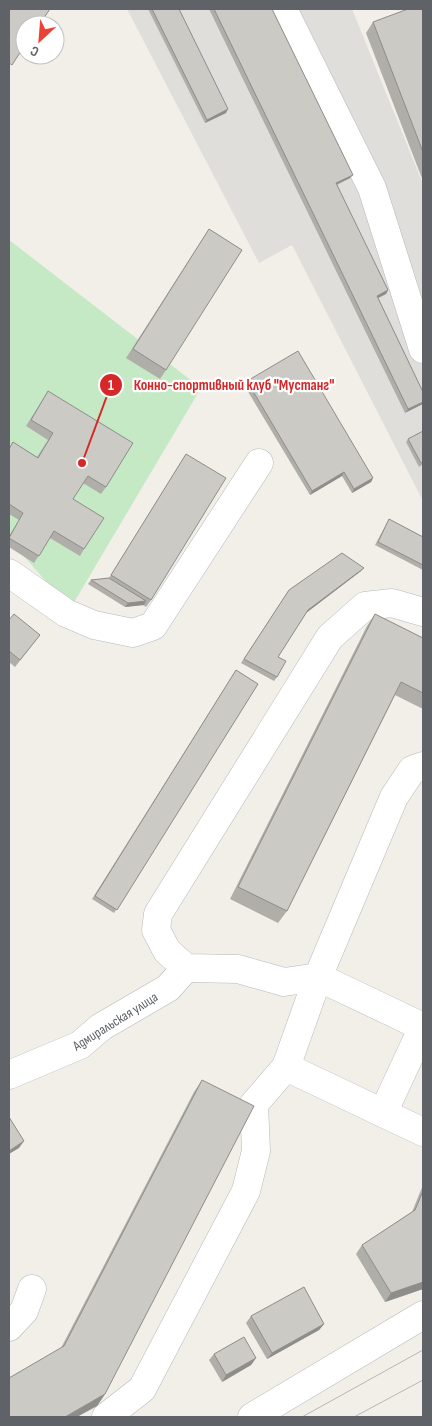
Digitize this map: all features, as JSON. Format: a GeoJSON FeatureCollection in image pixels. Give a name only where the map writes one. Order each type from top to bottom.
{"type":"FeatureCollection","features":[{"type":"Feature","properties":{"kind":"street"},"geometry":{"type":"LineString","coordinates":[[283,9],[372,188],[423,349]]}},
{"type":"Feature","properties":{"kind":"street"},"geometry":{"type":"LineString","coordinates":[[9,573],[66,613],[94,625],[133,633],[153,626],[260,463]]}},
{"type":"Feature","properties":{"kind":"street"},"geometry":{"type":"LineString","coordinates":[[383,1113],[423,1027],[318,978],[284,982],[238,970],[186,968],[167,951],[156,930],[158,914],[330,637],[365,606],[392,603],[423,612]]}},
{"type":"Feature","properties":{"kind":"street"},"geometry":{"type":"LineString","coordinates":[[106,1417],[142,1390],[246,1190],[256,1151],[254,1104],[286,1067],[318,978],[394,797],[412,770],[423,766]]}},
{"type":"Feature","properties":{"kind":"street","name":"Адмиральская улица"},"geometry":{"type":"LineString","coordinates":[[9,1075],[80,1045],[101,1027],[168,988],[186,968]]}},
{"type":"Feature","properties":{"kind":"street"},"geometry":{"type":"LineString","coordinates":[[286,1067],[423,1132]]}},
{"type":"Feature","properties":{"kind":"street"},"geometry":{"type":"LineString","coordinates":[[9,1327],[24,1311],[32,1289]]}},
{"type":"Feature","properties":{"kind":"street"},"geometry":{"type":"LineString","coordinates":[[252,1417],[423,1315]]}},
{"type":"Feature","properties":{"kind":"shaded area"},"geometry":{"type":"Polygon","coordinates":[[[127,9],[352,9],[423,184],[422,499],[292,245],[259,263],[127,9]]]}},
{"type":"Feature","properties":{"kind":"green space"},"geometry":{"type":"Polygon","coordinates":[[[9,240],[201,388],[70,609],[9,539],[9,240]]]}},
{"type":"Feature","properties":{"kind":"building"},"geometry":{"type":"Polygon","coordinates":[[[9,9],[50,9],[46,15],[15,15],[15,60],[12,65],[9,63],[9,9]]]}},
{"type":"Feature","properties":{"kind":"building"},"geometry":{"type":"Polygon","coordinates":[[[152,9],[179,9],[228,109],[207,120],[152,9]]]}},
{"type":"Feature","properties":{"kind":"building"},"geometry":{"type":"Polygon","coordinates":[[[214,9],[272,9],[353,175],[336,183],[388,290],[377,296],[423,392],[423,402],[408,409],[214,9]]]}},
{"type":"Feature","properties":{"kind":"building"},"geometry":{"type":"Polygon","coordinates":[[[408,9],[423,9],[423,152],[373,22],[408,9]]]}},
{"type":"Feature","properties":{"kind":"building"},"geometry":{"type":"Polygon","coordinates":[[[209,229],[242,250],[166,370],[133,349],[209,229]]]}},
{"type":"Feature","properties":{"kind":"building"},"geometry":{"type":"Polygon","coordinates":[[[298,351],[373,478],[354,489],[344,472],[312,491],[247,381],[298,351]]]}},
{"type":"Feature","properties":{"kind":"building"},"geometry":{"type":"Polygon","coordinates":[[[48,391],[133,443],[106,487],[88,476],[73,499],[104,518],[84,549],[54,531],[39,556],[9,538],[23,513],[9,504],[9,449],[13,442],[38,458],[53,433],[31,420],[48,391]]]}},
{"type":"Feature","properties":{"kind":"building"},"geometry":{"type":"Polygon","coordinates":[[[423,431],[423,462],[421,463],[408,439],[423,431]]]}},
{"type":"Feature","properties":{"kind":"building"},"geometry":{"type":"Polygon","coordinates":[[[186,454],[226,478],[151,600],[111,575],[186,454]]]}},
{"type":"Feature","properties":{"kind":"building"},"geometry":{"type":"Polygon","coordinates":[[[389,519],[423,537],[423,565],[378,542],[389,519]]]}},
{"type":"Feature","properties":{"kind":"building"},"geometry":{"type":"Polygon","coordinates":[[[342,553],[364,568],[308,610],[278,657],[286,661],[277,677],[244,659],[289,590],[342,553]]]}},
{"type":"Feature","properties":{"kind":"building"},"geometry":{"type":"Polygon","coordinates":[[[109,578],[146,601],[128,603],[91,580],[109,578]]]}},
{"type":"Feature","properties":{"kind":"building"},"geometry":{"type":"Polygon","coordinates":[[[14,614],[40,635],[20,660],[9,651],[9,620],[14,614]]]}},
{"type":"Feature","properties":{"kind":"building"},"geometry":{"type":"Polygon","coordinates":[[[375,614],[423,638],[423,693],[401,682],[287,911],[238,887],[375,614]]]}},
{"type":"Feature","properties":{"kind":"building"},"geometry":{"type":"Polygon","coordinates":[[[236,670],[258,684],[117,910],[95,896],[236,670]]]}},
{"type":"Feature","properties":{"kind":"building"},"geometry":{"type":"Polygon","coordinates":[[[202,1080],[254,1106],[105,1394],[65,1417],[9,1417],[9,1378],[64,1346],[202,1080]]]}},
{"type":"Feature","properties":{"kind":"building"},"geometry":{"type":"Polygon","coordinates":[[[9,1117],[24,1141],[9,1151],[9,1117]]]}},
{"type":"Feature","properties":{"kind":"building"},"geometry":{"type":"Polygon","coordinates":[[[423,1191],[423,1282],[391,1293],[362,1245],[415,1210],[423,1191]]]}},
{"type":"Feature","properties":{"kind":"building"},"geometry":{"type":"Polygon","coordinates":[[[304,1287],[324,1324],[272,1353],[251,1316],[304,1287]]]}},
{"type":"Feature","properties":{"kind":"building"},"geometry":{"type":"Polygon","coordinates":[[[244,1337],[256,1358],[226,1375],[214,1354],[244,1337]]]}},
{"type":"Feature","properties":{"kind":"tram line"},"geometry":{"type":"LineString","coordinates":[[302,1417],[423,1350]]}},
{"type":"Feature","properties":{"kind":"tram line"},"geometry":{"type":"LineString","coordinates":[[354,1417],[423,1380]]}},
{"type":"Feature","properties":{"kind":"place","name":"Конно-спортивный клуб \"Мустанг\""},"geometry":{"type":"Point","coordinates":[82,463]}}]}
